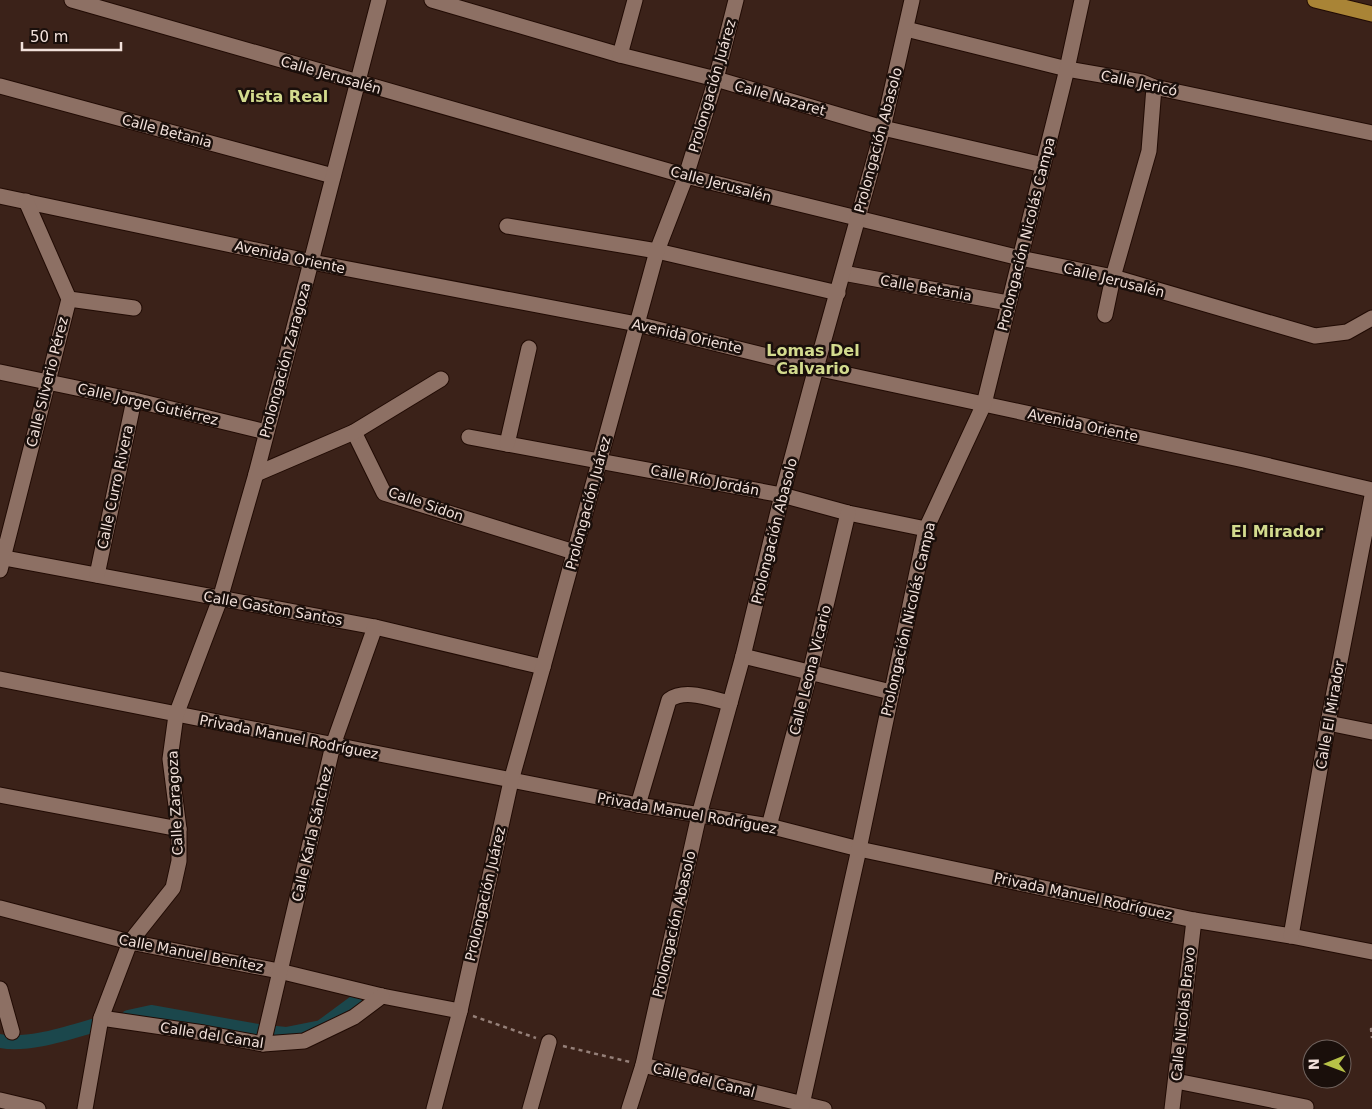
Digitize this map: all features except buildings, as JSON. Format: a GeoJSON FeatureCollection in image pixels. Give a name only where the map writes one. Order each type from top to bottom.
{"type":"FeatureCollection","features":[{"type":"Feature","properties":{"kind":"main road"},"geometry":{"type":"LineString","coordinates":[[1315,0],[1372,14]]}},
{"type":"Feature","properties":{"kind":"street","name":"Calle Jerusalén"},"geometry":{"type":"LineString","coordinates":[[72,0],[686,176],[1020,258],[1113,277],[1315,336],[1347,332],[1372,318]]}},
{"type":"Feature","properties":{"kind":"street","name":"Prolongación Zaragoza"},"geometry":{"type":"LineString","coordinates":[[176,715],[220,599],[256,474],[312,262],[356,82],[379,0]]}},
{"type":"Feature","properties":{"kind":"street","name":"Calle Nazaret"},"geometry":{"type":"LineString","coordinates":[[432,0],[620,55],[716,79],[883,128],[1043,165]]}},
{"type":"Feature","properties":{"kind":"street"},"geometry":{"type":"LineString","coordinates":[[620,55],[635,0]]}},
{"type":"Feature","properties":{"kind":"street","name":"Prolongación Juárez"},"geometry":{"type":"LineString","coordinates":[[434,1109],[460,1011],[510,781],[544,667],[657,250],[686,176],[716,79],[736,0]]}},
{"type":"Feature","properties":{"kind":"street","name":"Prolongación Abasolo"},"geometry":{"type":"LineString","coordinates":[[628,1109],[643,1065],[699,815],[743,656],[782,495],[816,368],[883,128],[912,0]]}},
{"type":"Feature","properties":{"kind":"street","name":"Prolongación Nicolás Campa"},"geometry":{"type":"LineString","coordinates":[[802,1106],[859,849],[926,529],[984,404],[1068,69],[1082,0]]}},
{"type":"Feature","properties":{"kind":"street","name":"Calle Jericó"},"geometry":{"type":"LineString","coordinates":[[906,29],[1068,69],[1142,82],[1154,87],[1372,133]]}},
{"type":"Feature","properties":{"kind":"street","name":"Calle Betania"},"geometry":{"type":"LineString","coordinates":[[0,86],[333,176]]}},
{"type":"Feature","properties":{"kind":"street"},"geometry":{"type":"LineString","coordinates":[[1105,315],[1113,277],[1149,151],[1154,87]]}},
{"type":"Feature","properties":{"kind":"street","name":"Avenida Oriente"},"geometry":{"type":"LineString","coordinates":[[0,196],[312,262],[637,324],[816,368],[1372,490]]}},
{"type":"Feature","properties":{"kind":"street","name":"Calle Silverio Pérez"},"geometry":{"type":"LineString","coordinates":[[1,562],[69,299],[26,201]]}},
{"type":"Feature","properties":{"kind":"street"},"geometry":{"type":"LineString","coordinates":[[507,226],[657,250],[838,293]]}},
{"type":"Feature","properties":{"kind":"street","name":"Calle Betania"},"geometry":{"type":"LineString","coordinates":[[843,273],[1008,303]]}},
{"type":"Feature","properties":{"kind":"street"},"geometry":{"type":"LineString","coordinates":[[69,299],[134,308]]}},
{"type":"Feature","properties":{"kind":"street"},"geometry":{"type":"LineString","coordinates":[[507,444],[528,348]]}},
{"type":"Feature","properties":{"kind":"street","name":"Calle Jorge Gutiérrez"},"geometry":{"type":"LineString","coordinates":[[0,372],[134,400],[266,432]]}},
{"type":"Feature","properties":{"kind":"street"},"geometry":{"type":"LineString","coordinates":[[256,474],[354,432],[441,379]]}},
{"type":"Feature","properties":{"kind":"street","name":"Calle Curro Rivera"},"geometry":{"type":"LineString","coordinates":[[97,574],[134,400]]}},
{"type":"Feature","properties":{"kind":"street","name":"Calle Sidon"},"geometry":{"type":"LineString","coordinates":[[354,432],[384,493],[574,552]]}},
{"type":"Feature","properties":{"kind":"street","name":"Calle Río Jordán"},"geometry":{"type":"LineString","coordinates":[[469,437],[782,495],[848,513],[926,529]]}},
{"type":"Feature","properties":{"kind":"street","name":"Calle El Mirador"},"geometry":{"type":"LineString","coordinates":[[1291,936],[1328,723],[1372,496]]}},
{"type":"Feature","properties":{"kind":"street","name":"Calle Leona Vicario"},"geometry":{"type":"LineString","coordinates":[[769,826],[810,673],[848,513]]}},
{"type":"Feature","properties":{"kind":"street","name":"Calle Gaston Santos"},"geometry":{"type":"LineString","coordinates":[[1,562],[97,574],[220,599],[375,627],[544,667]]}},
{"type":"Feature","properties":{"kind":"street","name":"Calle Karla Sánchez"},"geometry":{"type":"LineString","coordinates":[[263,1044],[333,745],[375,627]]}},
{"type":"Feature","properties":{"kind":"street"},"geometry":{"type":"LineString","coordinates":[[743,656],[891,692]]}},
{"type":"Feature","properties":{"kind":"street","name":"Privada Manuel Rodríguez"},"geometry":{"type":"LineString","coordinates":[[0,679],[638,806],[769,826],[859,849],[1194,920],[1372,952]]}},
{"type":"Feature","properties":{"kind":"street"},"geometry":{"type":"LineString","coordinates":[[638,806],[669,700],[684,694],[730,703]]}},
{"type":"Feature","properties":{"kind":"street","name":"Calle Zaragoza"},"geometry":{"type":"LineString","coordinates":[[85,1109],[101,1019],[130,942],[173,888],[179,861],[179,829],[170,759],[176,715]]}},
{"type":"Feature","properties":{"kind":"street"},"geometry":{"type":"LineString","coordinates":[[1328,723],[1372,732]]}},
{"type":"Feature","properties":{"kind":"street"},"geometry":{"type":"LineString","coordinates":[[0,795],[179,829]]}},
{"type":"Feature","properties":{"kind":"street","name":"Calle Manuel Benítez"},"geometry":{"type":"LineString","coordinates":[[0,908],[130,942],[279,971],[382,996]]}},
{"type":"Feature","properties":{"kind":"street","name":"Calle Nicolás Bravo"},"geometry":{"type":"LineString","coordinates":[[1172,1109],[1194,920]]}},
{"type":"Feature","properties":{"kind":"street"},"geometry":{"type":"LineString","coordinates":[[0,990],[12,1032]]}},
{"type":"Feature","properties":{"kind":"street"},"geometry":{"type":"LineString","coordinates":[[382,996],[460,1011]]}},
{"type":"Feature","properties":{"kind":"street","name":"Calle del Canal"},"geometry":{"type":"LineString","coordinates":[[101,1019],[263,1044],[304,1041],[354,1017],[382,996]]}},
{"type":"Feature","properties":{"kind":"street"},"geometry":{"type":"LineString","coordinates":[[530,1109],[549,1042]]}},
{"type":"Feature","properties":{"kind":"street","name":"Calle del Canal"},"geometry":{"type":"LineString","coordinates":[[643,1065],[802,1106],[824,1109]]}},
{"type":"Feature","properties":{"kind":"street"},"geometry":{"type":"LineString","coordinates":[[1176,1080],[1306,1107]]}},
{"type":"Feature","properties":{"kind":"street"},"geometry":{"type":"LineString","coordinates":[[0,1100],[38,1109]]}},
{"type":"Feature","properties":{"kind":"path"},"geometry":{"type":"LineString","coordinates":[[1372,1029],[1370,1029],[1372,1038]]}},
{"type":"Feature","properties":{"kind":"waterway"},"geometry":{"type":"LineString","coordinates":[[276,1033],[286,1034],[321,1027],[355,1002]]}},
{"type":"Feature","properties":{"kind":"waterway"},"geometry":{"type":"LineString","coordinates":[[128,1017],[151,1012],[258,1031]]}},
{"type":"Feature","properties":{"kind":"waterway"},"geometry":{"type":"LineString","coordinates":[[0,1041],[25,1042],[38,1040],[103,1023]]}},
{"type":"Feature","properties":{"kind":"district","name":"Vista Real"},"geometry":{"type":"Point","coordinates":[283,96]}},
{"type":"Feature","properties":{"kind":"district","name":"Lomas Del Calvario"},"geometry":{"type":"Point","coordinates":[813,359]}},
{"type":"Feature","properties":{"kind":"district","name":"El Mirador"},"geometry":{"type":"Point","coordinates":[1277,531]}}]}
